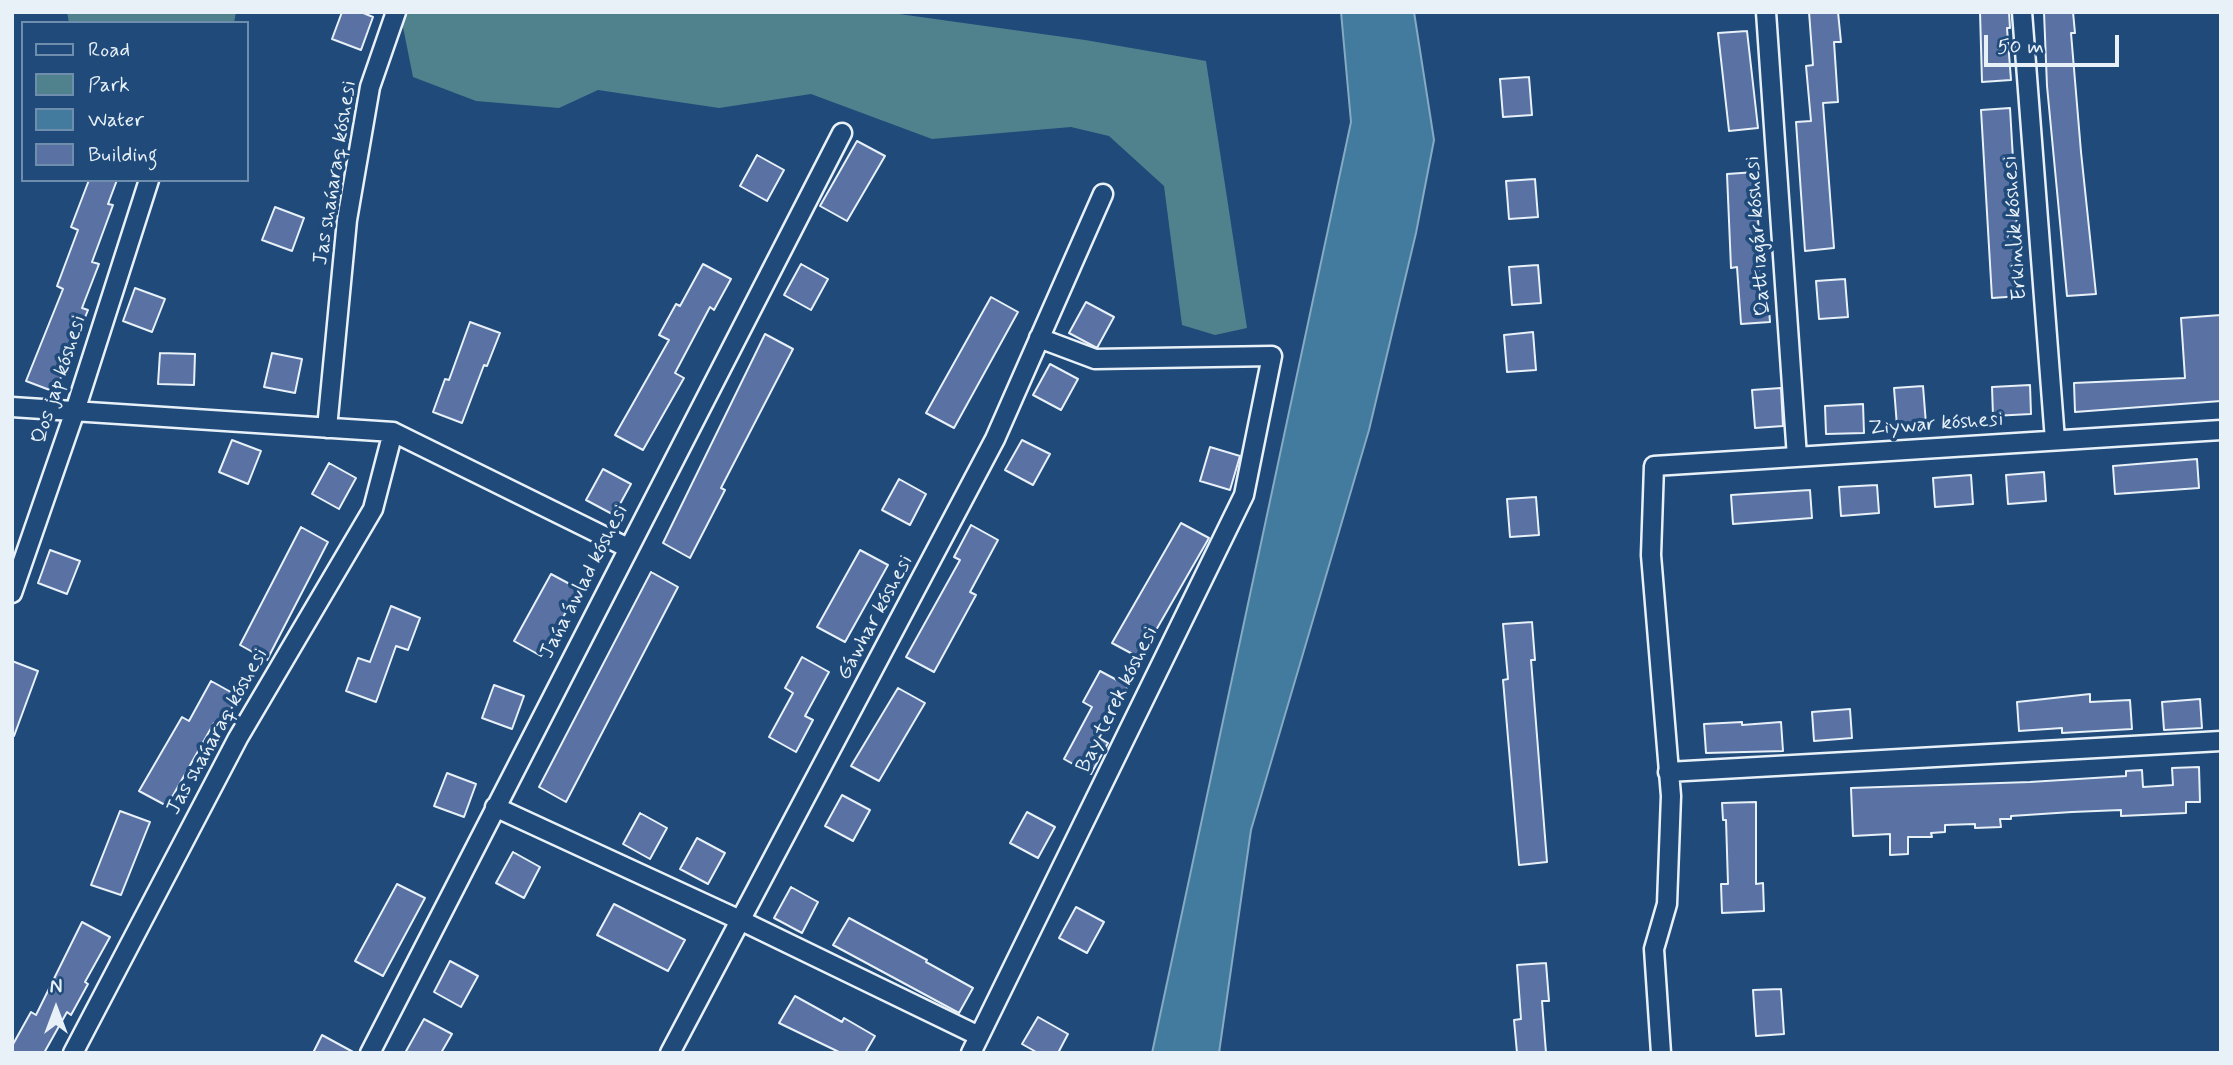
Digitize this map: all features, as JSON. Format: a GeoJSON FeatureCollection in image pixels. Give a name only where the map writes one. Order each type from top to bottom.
{"type":"FeatureCollection","features":[{"type":"Feature","properties":{"kind":"street","name":"Jas shańaraq kóshesi"},"geometry":{"type":"LineString","coordinates":[[327,428],[354,180],[370,87],[397,12]]}},
{"type":"Feature","properties":{"kind":"street","name":"Qattıaǵar kóshesi"},"geometry":{"type":"LineString","coordinates":[[1766,12],[1797,457]]}},
{"type":"Feature","properties":{"kind":"street","name":"Erkinlik kóshesi"},"geometry":{"type":"LineString","coordinates":[[2022,12],[2055,440]]}},
{"type":"Feature","properties":{"kind":"street","name":"Jańa áwlad kóshesi"},"geometry":{"type":"LineString","coordinates":[[370,1053],[842,133]]}},
{"type":"Feature","properties":{"kind":"street","name":"Qos jap kóshesi"},"geometry":{"type":"LineString","coordinates":[[12,593],[75,411],[148,182]]}},
{"type":"Feature","properties":{"kind":"street","name":"Gáwhar kóshesi"},"geometry":{"type":"LineString","coordinates":[[670,1053],[995,439],[1103,194]]}},
{"type":"Feature","properties":{"kind":"street","name":"Bay terek kóshesi"},"geometry":{"type":"LineString","coordinates":[[971,1053],[1244,495],[1272,356],[1095,359],[1040,338]]}},
{"type":"Feature","properties":{"kind":"street"},"geometry":{"type":"LineString","coordinates":[[12,407],[393,432],[628,548]]}},
{"type":"Feature","properties":{"kind":"street","name":"Ziywar kóshesi"},"geometry":{"type":"LineString","coordinates":[[1668,772],[1651,555],[1654,466],[2221,430]]}},
{"type":"Feature","properties":{"kind":"street","name":"Jas shańaraq kóshesi"},"geometry":{"type":"LineString","coordinates":[[73,1053],[237,738],[373,509],[393,432]]}},
{"type":"Feature","properties":{"kind":"street"},"geometry":{"type":"LineString","coordinates":[[1661,1053],[1654,949],[1667,904],[1671,796],[1668,772],[2221,741]]}},
{"type":"Feature","properties":{"kind":"street"},"geometry":{"type":"LineString","coordinates":[[495,807],[742,921],[979,1036]]}},
{"type":"Feature","properties":{"kind":"green space"},"geometry":{"type":"Polygon","coordinates":[[[67,12],[236,12],[234,21],[69,21],[67,12]]]}},
{"type":"Feature","properties":{"kind":"green space"},"geometry":{"type":"Polygon","coordinates":[[[400,12],[885,12],[1085,40],[1206,61],[1247,328],[1215,335],[1182,325],[1164,186],[1109,136],[1071,127],[932,139],[811,94],[719,108],[598,90],[559,108],[476,101],[413,77],[400,12]]]}},
{"type":"Feature","properties":{"kind":"water"},"geometry":{"type":"Polygon","coordinates":[[[1341,12],[1414,12],[1434,140],[1416,233],[1369,430],[1251,830],[1219,1053],[1152,1053],[1351,122],[1341,12]]]}},
{"type":"Feature","properties":{"kind":"building"},"geometry":{"type":"Polygon","coordinates":[[[342,12],[361,12],[373,17],[361,50],[332,39],[342,12]]]}},
{"type":"Feature","properties":{"kind":"building"},"geometry":{"type":"Polygon","coordinates":[[[1809,12],[1838,12],[1841,42],[1834,42],[1838,102],[1823,103],[1834,248],[1805,251],[1796,122],[1811,121],[1806,66],[1813,65],[1809,12]]]}},
{"type":"Feature","properties":{"kind":"building"},"geometry":{"type":"Polygon","coordinates":[[[1980,12],[2009,12],[2010,28],[2007,28],[2011,80],[1982,82],[1980,12]]]}},
{"type":"Feature","properties":{"kind":"building"},"geometry":{"type":"Polygon","coordinates":[[[2044,12],[2073,12],[2075,33],[2071,33],[2096,294],[2067,296],[2047,86],[2044,12]]]}},
{"type":"Feature","properties":{"kind":"building"},"geometry":{"type":"Polygon","coordinates":[[[1747,31],[1758,128],[1729,131],[1718,33],[1747,31]]]}},
{"type":"Feature","properties":{"kind":"building"},"geometry":{"type":"Polygon","coordinates":[[[1529,77],[1532,115],[1503,117],[1500,79],[1529,77]]]}},
{"type":"Feature","properties":{"kind":"building"},"geometry":{"type":"Polygon","coordinates":[[[2010,108],[2021,296],[1992,298],[1981,110],[2010,108]]]}},
{"type":"Feature","properties":{"kind":"building"},"geometry":{"type":"Polygon","coordinates":[[[857,141],[885,156],[847,221],[820,206],[857,141]]]}},
{"type":"Feature","properties":{"kind":"building"},"geometry":{"type":"Polygon","coordinates":[[[757,155],[784,170],[767,201],[740,186],[757,155]]]}},
{"type":"Feature","properties":{"kind":"building"},"geometry":{"type":"Polygon","coordinates":[[[1756,172],[1761,284],[1767,284],[1770,322],[1741,324],[1737,267],[1731,268],[1727,174],[1756,172]]]}},
{"type":"Feature","properties":{"kind":"building"},"geometry":{"type":"Polygon","coordinates":[[[1535,179],[1538,217],[1509,219],[1506,181],[1535,179]]]}},
{"type":"Feature","properties":{"kind":"building"},"geometry":{"type":"Polygon","coordinates":[[[88,182],[116,182],[108,204],[113,205],[92,262],[99,264],[82,308],[88,310],[55,392],[26,381],[63,289],[57,286],[78,230],[71,227],[88,182]]]}},
{"type":"Feature","properties":{"kind":"building"},"geometry":{"type":"Polygon","coordinates":[[[275,207],[304,218],[292,251],[262,240],[275,207]]]}},
{"type":"Feature","properties":{"kind":"building"},"geometry":{"type":"Polygon","coordinates":[[[703,264],[731,279],[714,310],[710,307],[675,373],[684,378],[643,450],[615,435],[669,340],[659,335],[676,304],[680,306],[703,264]]]}},
{"type":"Feature","properties":{"kind":"building"},"geometry":{"type":"Polygon","coordinates":[[[801,264],[828,279],[811,310],[784,295],[801,264]]]}},
{"type":"Feature","properties":{"kind":"building"},"geometry":{"type":"Polygon","coordinates":[[[1538,265],[1541,303],[1512,305],[1509,267],[1538,265]]]}},
{"type":"Feature","properties":{"kind":"building"},"geometry":{"type":"Polygon","coordinates":[[[1845,279],[1848,317],[1819,319],[1816,281],[1845,279]]]}},
{"type":"Feature","properties":{"kind":"building"},"geometry":{"type":"Polygon","coordinates":[[[135,288],[165,299],[152,332],[123,321],[135,288]]]}},
{"type":"Feature","properties":{"kind":"building"},"geometry":{"type":"Polygon","coordinates":[[[991,297],[1018,312],[954,428],[926,413],[991,297]]]}},
{"type":"Feature","properties":{"kind":"building"},"geometry":{"type":"Polygon","coordinates":[[[1086,302],[1114,317],[1097,348],[1069,333],[1086,302]]]}},
{"type":"Feature","properties":{"kind":"building"},"geometry":{"type":"Polygon","coordinates":[[[2221,315],[2221,401],[2075,412],[2074,383],[2185,378],[2181,318],[2221,315]]]}},
{"type":"Feature","properties":{"kind":"building"},"geometry":{"type":"Polygon","coordinates":[[[470,322],[500,333],[487,366],[484,365],[462,423],[433,412],[445,379],[449,380],[470,322]]]}},
{"type":"Feature","properties":{"kind":"building"},"geometry":{"type":"Polygon","coordinates":[[[1533,332],[1536,370],[1507,372],[1504,335],[1533,332]]]}},
{"type":"Feature","properties":{"kind":"building"},"geometry":{"type":"Polygon","coordinates":[[[765,334],[793,349],[721,488],[725,490],[690,558],[663,543],[765,334]]]}},
{"type":"Feature","properties":{"kind":"building"},"geometry":{"type":"Polygon","coordinates":[[[160,353],[195,354],[194,385],[158,384],[160,353]]]}},
{"type":"Feature","properties":{"kind":"building"},"geometry":{"type":"Polygon","coordinates":[[[272,353],[302,359],[295,393],[264,387],[272,353]]]}},
{"type":"Feature","properties":{"kind":"building"},"geometry":{"type":"Polygon","coordinates":[[[1050,364],[1078,379],[1061,410],[1033,395],[1050,364]]]}},
{"type":"Feature","properties":{"kind":"building"},"geometry":{"type":"Polygon","coordinates":[[[2030,385],[2031,414],[1993,416],[1992,387],[2030,385]]]}},
{"type":"Feature","properties":{"kind":"building"},"geometry":{"type":"Polygon","coordinates":[[[1923,386],[1926,424],[1897,426],[1894,388],[1923,386]]]}},
{"type":"Feature","properties":{"kind":"building"},"geometry":{"type":"Polygon","coordinates":[[[1781,388],[1783,426],[1755,428],[1752,390],[1781,388]]]}},
{"type":"Feature","properties":{"kind":"building"},"geometry":{"type":"Polygon","coordinates":[[[1863,404],[1864,433],[1826,434],[1825,406],[1863,404]]]}},
{"type":"Feature","properties":{"kind":"building"},"geometry":{"type":"Polygon","coordinates":[[[232,440],[261,451],[248,484],[219,472],[232,440]]]}},
{"type":"Feature","properties":{"kind":"building"},"geometry":{"type":"Polygon","coordinates":[[[1022,440],[1050,454],[1033,485],[1005,470],[1022,440]]]}},
{"type":"Feature","properties":{"kind":"building"},"geometry":{"type":"Polygon","coordinates":[[[1210,447],[1240,456],[1230,490],[1200,481],[1210,447]]]}},
{"type":"Feature","properties":{"kind":"building"},"geometry":{"type":"Polygon","coordinates":[[[2197,459],[2199,488],[2115,494],[2113,466],[2197,459]]]}},
{"type":"Feature","properties":{"kind":"building"},"geometry":{"type":"Polygon","coordinates":[[[329,463],[356,478],[339,509],[312,494],[329,463]]]}},
{"type":"Feature","properties":{"kind":"building"},"geometry":{"type":"Polygon","coordinates":[[[603,469],[631,484],[614,515],[586,500],[603,469]]]}},
{"type":"Feature","properties":{"kind":"building"},"geometry":{"type":"Polygon","coordinates":[[[2044,472],[2046,501],[2008,504],[2006,475],[2044,472]]]}},
{"type":"Feature","properties":{"kind":"building"},"geometry":{"type":"Polygon","coordinates":[[[1971,475],[1973,504],[1935,507],[1933,478],[1971,475]]]}},
{"type":"Feature","properties":{"kind":"building"},"geometry":{"type":"Polygon","coordinates":[[[899,479],[926,494],[910,525],[882,510],[899,479]]]}},
{"type":"Feature","properties":{"kind":"building"},"geometry":{"type":"Polygon","coordinates":[[[1877,485],[1879,513],[1841,516],[1839,487],[1877,485]]]}},
{"type":"Feature","properties":{"kind":"building"},"geometry":{"type":"Polygon","coordinates":[[[1810,490],[1812,518],[1733,524],[1731,495],[1810,490]]]}},
{"type":"Feature","properties":{"kind":"building"},"geometry":{"type":"Polygon","coordinates":[[[1536,497],[1539,535],[1510,537],[1507,499],[1536,497]]]}},
{"type":"Feature","properties":{"kind":"building"},"geometry":{"type":"Polygon","coordinates":[[[1181,523],[1209,538],[1140,658],[1112,643],[1181,523]]]}},
{"type":"Feature","properties":{"kind":"building"},"geometry":{"type":"Polygon","coordinates":[[[971,525],[998,540],[970,592],[976,595],[934,672],[906,657],[960,560],[954,557],[971,525]]]}},
{"type":"Feature","properties":{"kind":"building"},"geometry":{"type":"Polygon","coordinates":[[[301,527],[328,542],[267,660],[240,645],[301,527]]]}},
{"type":"Feature","properties":{"kind":"building"},"geometry":{"type":"Polygon","coordinates":[[[50,550],[80,561],[67,594],[38,583],[50,550]]]}},
{"type":"Feature","properties":{"kind":"building"},"geometry":{"type":"Polygon","coordinates":[[[860,550],[888,565],[845,642],[817,627],[860,550]]]}},
{"type":"Feature","properties":{"kind":"building"},"geometry":{"type":"Polygon","coordinates":[[[651,572],[678,587],[566,802],[539,787],[651,572]]]}},
{"type":"Feature","properties":{"kind":"building"},"geometry":{"type":"Polygon","coordinates":[[[551,574],[579,589],[541,656],[514,641],[551,574]]]}},
{"type":"Feature","properties":{"kind":"building"},"geometry":{"type":"Polygon","coordinates":[[[391,606],[420,618],[408,650],[396,646],[376,702],[346,691],[358,658],[370,662],[391,606]]]}},
{"type":"Feature","properties":{"kind":"building"},"geometry":{"type":"Polygon","coordinates":[[[1532,622],[1535,660],[1531,660],[1547,862],[1519,865],[1503,680],[1508,679],[1503,624],[1532,622]]]}},
{"type":"Feature","properties":{"kind":"building"},"geometry":{"type":"Polygon","coordinates":[[[802,657],[829,672],[805,716],[813,720],[796,752],[769,737],[793,693],[785,688],[802,657]]]}},
{"type":"Feature","properties":{"kind":"building"},"geometry":{"type":"Polygon","coordinates":[[[12,661],[38,671],[14,736],[12,736],[12,661]]]}},
{"type":"Feature","properties":{"kind":"building"},"geometry":{"type":"Polygon","coordinates":[[[1100,671],[1128,686],[1099,738],[1108,743],[1091,774],[1064,759],[1092,707],[1083,702],[1100,671]]]}},
{"type":"Feature","properties":{"kind":"building"},"geometry":{"type":"Polygon","coordinates":[[[211,681],[238,696],[222,727],[214,723],[167,806],[139,791],[182,717],[189,721],[211,681]]]}},
{"type":"Feature","properties":{"kind":"building"},"geometry":{"type":"Polygon","coordinates":[[[494,685],[524,696],[512,729],[482,718],[494,685]]]}},
{"type":"Feature","properties":{"kind":"building"},"geometry":{"type":"Polygon","coordinates":[[[898,688],[925,703],[879,781],[851,766],[898,688]]]}},
{"type":"Feature","properties":{"kind":"building"},"geometry":{"type":"Polygon","coordinates":[[[2090,694],[2090,702],[2130,700],[2132,729],[2062,733],[2062,728],[2019,731],[2017,702],[2090,694]]]}},
{"type":"Feature","properties":{"kind":"building"},"geometry":{"type":"Polygon","coordinates":[[[2200,699],[2202,728],[2164,730],[2162,702],[2200,699]]]}},
{"type":"Feature","properties":{"kind":"building"},"geometry":{"type":"Polygon","coordinates":[[[1850,709],[1852,738],[1814,741],[1812,712],[1850,709]]]}},
{"type":"Feature","properties":{"kind":"building"},"geometry":{"type":"Polygon","coordinates":[[[1742,722],[1742,725],[1781,722],[1783,751],[1706,753],[1704,724],[1742,722]]]}},
{"type":"Feature","properties":{"kind":"building"},"geometry":{"type":"Polygon","coordinates":[[[2199,767],[2200,802],[2186,802],[2186,813],[2121,816],[2121,810],[2072,812],[2011,816],[2011,819],[2000,819],[2001,827],[1945,825],[1945,832],[1931,833],[1932,837],[1908,837],[1908,854],[1890,855],[1890,834],[1853,836],[1851,788],[2030,782],[2126,776],[2126,771],[2142,770],[2143,787],[2173,785],[2172,768],[2199,767]]]}},
{"type":"Feature","properties":{"kind":"building"},"geometry":{"type":"Polygon","coordinates":[[[447,773],[476,784],[464,817],[434,806],[447,773]]]}},
{"type":"Feature","properties":{"kind":"building"},"geometry":{"type":"Polygon","coordinates":[[[842,795],[870,810],[853,841],[825,826],[842,795]]]}},
{"type":"Feature","properties":{"kind":"building"},"geometry":{"type":"Polygon","coordinates":[[[1756,802],[1756,884],[1763,883],[1764,911],[1722,913],[1721,884],[1728,884],[1726,820],[1723,820],[1722,803],[1756,802]]]}},
{"type":"Feature","properties":{"kind":"building"},"geometry":{"type":"Polygon","coordinates":[[[120,811],[150,822],[121,895],[91,885],[120,811]]]}},
{"type":"Feature","properties":{"kind":"building"},"geometry":{"type":"Polygon","coordinates":[[[1027,812],[1055,827],[1038,858],[1010,843],[1027,812]]]}},
{"type":"Feature","properties":{"kind":"building"},"geometry":{"type":"Polygon","coordinates":[[[640,813],[667,828],[650,859],[623,844],[640,813]]]}},
{"type":"Feature","properties":{"kind":"building"},"geometry":{"type":"Polygon","coordinates":[[[697,838],[725,853],[708,884],[680,869],[697,838]]]}},
{"type":"Feature","properties":{"kind":"building"},"geometry":{"type":"Polygon","coordinates":[[[513,852],[540,867],[524,898],[496,883],[513,852]]]}},
{"type":"Feature","properties":{"kind":"building"},"geometry":{"type":"Polygon","coordinates":[[[397,884],[425,898],[383,976],[355,961],[397,884]]]}},
{"type":"Feature","properties":{"kind":"building"},"geometry":{"type":"Polygon","coordinates":[[[791,887],[818,902],[802,933],[774,918],[791,887]]]}},
{"type":"Feature","properties":{"kind":"building"},"geometry":{"type":"Polygon","coordinates":[[[614,904],[685,940],[668,971],[597,935],[614,904]]]}},
{"type":"Feature","properties":{"kind":"building"},"geometry":{"type":"Polygon","coordinates":[[[1076,907],[1104,922],[1087,953],[1059,938],[1076,907]]]}},
{"type":"Feature","properties":{"kind":"building"},"geometry":{"type":"Polygon","coordinates":[[[849,918],[973,988],[959,1013],[833,945],[849,918]]]}},
{"type":"Feature","properties":{"kind":"building"},"geometry":{"type":"Polygon","coordinates":[[[82,922],[110,937],[85,982],[88,984],[71,1015],[67,1012],[44,1053],[12,1053],[12,1046],[31,1012],[36,1015],[82,922]]]}},
{"type":"Feature","properties":{"kind":"building"},"geometry":{"type":"Polygon","coordinates":[[[450,961],[478,976],[461,1007],[434,992],[450,961]]]}},
{"type":"Feature","properties":{"kind":"building"},"geometry":{"type":"Polygon","coordinates":[[[1546,963],[1549,1001],[1542,1001],[1546,1053],[1517,1053],[1514,1020],[1521,1019],[1517,965],[1546,963]]]}},
{"type":"Feature","properties":{"kind":"building"},"geometry":{"type":"Polygon","coordinates":[[[1781,989],[1784,1034],[1756,1036],[1753,990],[1781,989]]]}},
{"type":"Feature","properties":{"kind":"building"},"geometry":{"type":"Polygon","coordinates":[[[795,996],[842,1022],[844,1018],[875,1036],[865,1053],[841,1053],[779,1023],[795,996]]]}},
{"type":"Feature","properties":{"kind":"building"},"geometry":{"type":"Polygon","coordinates":[[[1038,1017],[1068,1034],[1058,1053],[1038,1053],[1022,1044],[1038,1017]]]}},
{"type":"Feature","properties":{"kind":"building"},"geometry":{"type":"Polygon","coordinates":[[[424,1019],[452,1034],[441,1053],[405,1053],[424,1019]]]}},
{"type":"Feature","properties":{"kind":"building"},"geometry":{"type":"Polygon","coordinates":[[[322,1035],[355,1053],[313,1053],[322,1035]]]}}]}
